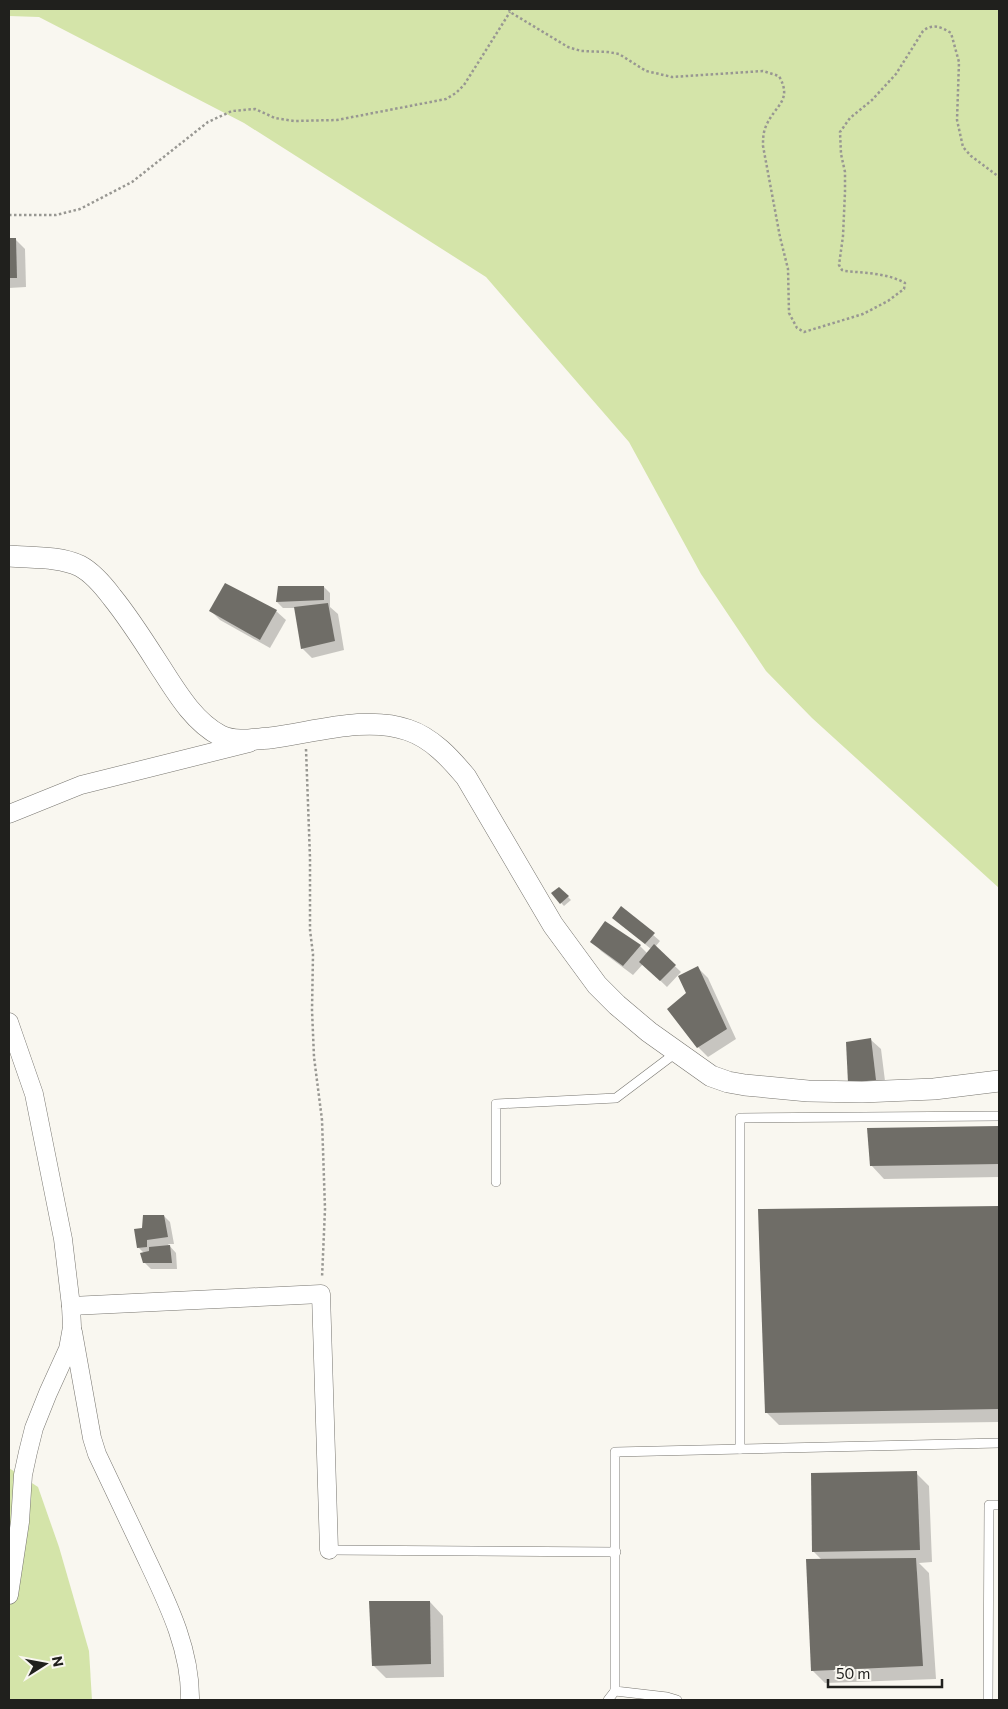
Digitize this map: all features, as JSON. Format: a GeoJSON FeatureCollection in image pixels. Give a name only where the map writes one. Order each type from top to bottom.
{"type":"FeatureCollection","features":[{"type":"Feature","properties":{"kind":"street"},"geometry":{"type":"LineString","coordinates":[[9,556],[54,559],[78,565],[96,578],[118,605],[176,692],[191,711],[221,736],[243,740],[363,724],[389,725],[409,730],[432,743],[452,760],[466,777],[553,925],[579,962],[617,1006],[711,1076],[728,1082],[762,1087],[808,1091],[862,1092],[934,1088],[999,1081]]}},
{"type":"Feature","properties":{"kind":"street"},"geometry":{"type":"LineString","coordinates":[[9,814],[81,785],[274,737]]}},
{"type":"Feature","properties":{"kind":"street"},"geometry":{"type":"LineString","coordinates":[[9,1022],[34,1094],[63,1240],[72,1327],[92,1438],[97,1454],[180,1634],[190,1687],[190,1700]]}},
{"type":"Feature","properties":{"kind":"street"},"geometry":{"type":"LineString","coordinates":[[71,1306],[321,1294],[329,1550]]}},
{"type":"Feature","properties":{"kind":"street"},"geometry":{"type":"LineString","coordinates":[[9,1596],[20,1522],[23,1475],[28,1452],[34,1428],[68,1349],[72,1327]]}},
{"type":"Feature","properties":{"kind":"lane"},"geometry":{"type":"LineString","coordinates":[[496,1182],[496,1104],[616,1098],[677,1052]]}},
{"type":"Feature","properties":{"kind":"lane"},"geometry":{"type":"LineString","coordinates":[[740,1449],[740,1118],[999,1116]]}},
{"type":"Feature","properties":{"kind":"lane"},"geometry":{"type":"LineString","coordinates":[[608,1700],[615,1691],[615,1452],[999,1443]]}},
{"type":"Feature","properties":{"kind":"lane"},"geometry":{"type":"LineString","coordinates":[[988,1700],[989,1505],[999,1505]]}},
{"type":"Feature","properties":{"kind":"lane"},"geometry":{"type":"LineString","coordinates":[[329,1550],[616,1552]]}},
{"type":"Feature","properties":{"kind":"lane"},"geometry":{"type":"LineString","coordinates":[[615,1691],[667,1697],[677,1700]]}},
{"type":"Feature","properties":{"kind":"path"},"geometry":{"type":"LineString","coordinates":[[9,215],[56,215],[80,209],[132,182],[208,122],[232,112],[255,110],[275,118],[294,121],[337,120],[446,99],[464,85],[509,11],[568,46],[582,51],[619,54],[646,70],[672,77],[763,71],[779,76],[785,93],[784,100],[767,124],[763,134],[763,146],[788,269],[789,313],[797,328],[804,332],[863,314],[888,301],[904,288],[905,283],[897,279],[882,275],[845,271],[839,265],[843,236],[845,192],[845,172],[841,154],[840,132],[850,118],[872,100],[896,74],[923,31],[929,26],[935,26],[951,33],[955,44],[959,62],[957,120],[963,146],[971,156],[999,177]]}},
{"type":"Feature","properties":{"kind":"path"},"geometry":{"type":"LineString","coordinates":[[305,733],[310,858],[310,930],[313,954],[314,1057],[322,1120],[324,1199],[321,1294]]}},
{"type":"Feature","properties":{"kind":"green space"},"geometry":{"type":"Polygon","coordinates":[[[9,9],[999,9],[999,888],[812,718],[766,671],[701,574],[629,442],[486,277],[244,123],[39,17],[9,16],[9,9]]]}},
{"type":"Feature","properties":{"kind":"green space"},"geometry":{"type":"Polygon","coordinates":[[[9,1468],[38,1487],[59,1547],[89,1651],[92,1700],[9,1700],[9,1468]]]}},
{"type":"Feature","properties":{"kind":"building"},"geometry":{"type":"Polygon","coordinates":[[[9,238],[16,238],[17,278],[9,278],[9,238]]]}},
{"type":"Feature","properties":{"kind":"building"},"geometry":{"type":"Polygon","coordinates":[[[225,583],[277,610],[260,640],[209,611],[225,583]]]}},
{"type":"Feature","properties":{"kind":"building"},"geometry":{"type":"Polygon","coordinates":[[[278,586],[324,586],[324,600],[276,602],[278,586]]]}},
{"type":"Feature","properties":{"kind":"building"},"geometry":{"type":"Polygon","coordinates":[[[328,603],[335,641],[301,649],[294,607],[328,603]]]}},
{"type":"Feature","properties":{"kind":"building"},"geometry":{"type":"Polygon","coordinates":[[[559,887],[569,896],[560,904],[551,893],[559,887]]]}},
{"type":"Feature","properties":{"kind":"building"},"geometry":{"type":"Polygon","coordinates":[[[621,906],[655,933],[645,944],[612,918],[621,906]]]}},
{"type":"Feature","properties":{"kind":"building"},"geometry":{"type":"Polygon","coordinates":[[[605,921],[641,945],[623,966],[590,942],[605,921]]]}},
{"type":"Feature","properties":{"kind":"building"},"geometry":{"type":"Polygon","coordinates":[[[654,944],[676,965],[660,981],[639,962],[654,944]]]}},
{"type":"Feature","properties":{"kind":"building"},"geometry":{"type":"Polygon","coordinates":[[[698,966],[727,1029],[697,1048],[667,1009],[686,993],[678,976],[698,966]]]}},
{"type":"Feature","properties":{"kind":"building"},"geometry":{"type":"Polygon","coordinates":[[[871,1038],[876,1080],[848,1083],[846,1042],[871,1038]]]}},
{"type":"Feature","properties":{"kind":"building"},"geometry":{"type":"Polygon","coordinates":[[[999,1126],[999,1164],[870,1166],[867,1128],[999,1126]]]}},
{"type":"Feature","properties":{"kind":"building"},"geometry":{"type":"Polygon","coordinates":[[[999,1206],[999,1409],[765,1413],[758,1209],[999,1206]]]}},
{"type":"Feature","properties":{"kind":"building"},"geometry":{"type":"Polygon","coordinates":[[[143,1215],[164,1215],[168,1237],[147,1240],[147,1247],[137,1248],[134,1229],[142,1228],[143,1215]]]}},
{"type":"Feature","properties":{"kind":"building"},"geometry":{"type":"Polygon","coordinates":[[[170,1245],[172,1263],[143,1263],[140,1253],[149,1251],[149,1247],[170,1245]]]}},
{"type":"Feature","properties":{"kind":"building"},"geometry":{"type":"Polygon","coordinates":[[[917,1471],[920,1550],[812,1552],[811,1473],[917,1471]]]}},
{"type":"Feature","properties":{"kind":"building"},"geometry":{"type":"Polygon","coordinates":[[[916,1558],[923,1666],[811,1671],[806,1559],[916,1558]]]}},
{"type":"Feature","properties":{"kind":"building"},"geometry":{"type":"Polygon","coordinates":[[[369,1601],[430,1601],[431,1664],[372,1666],[369,1601]]]}}]}
